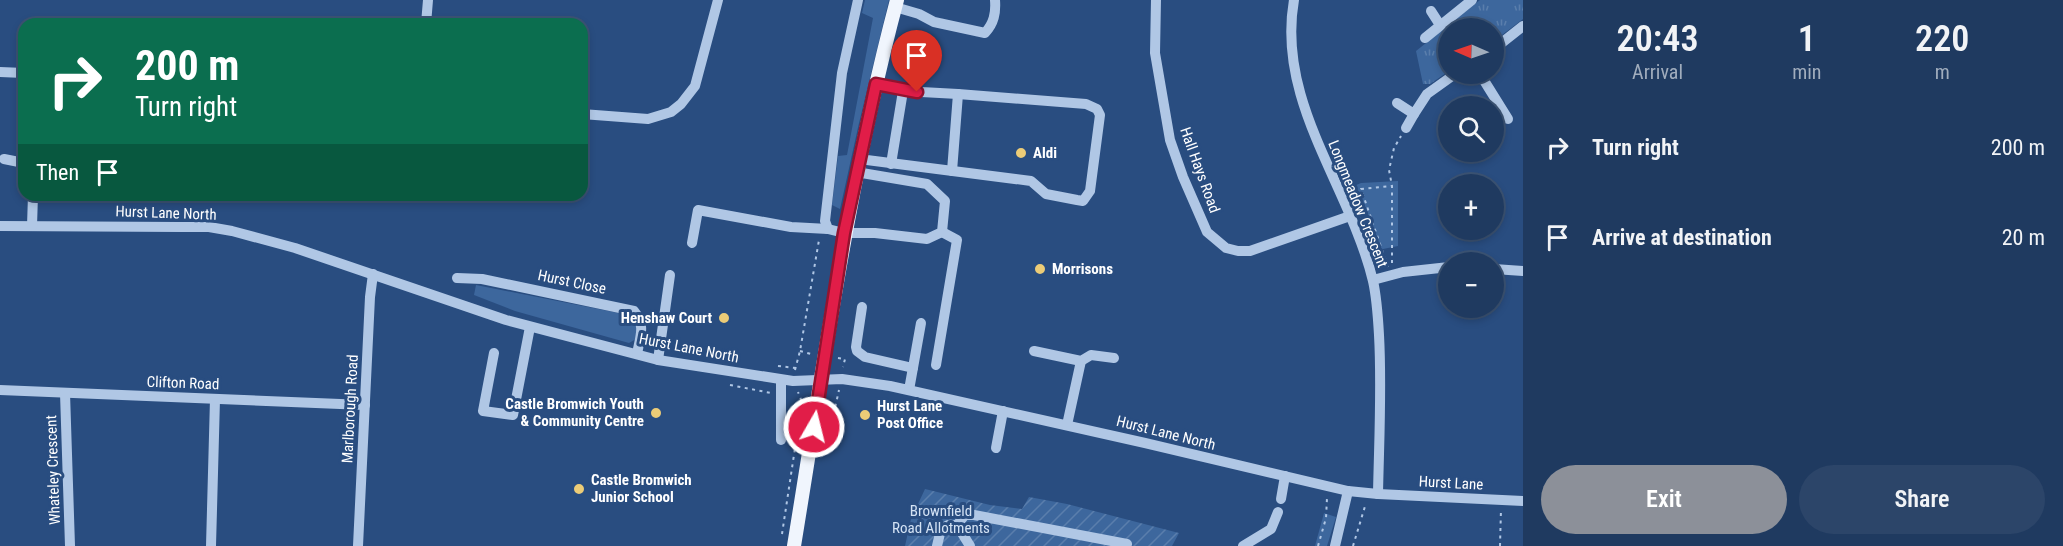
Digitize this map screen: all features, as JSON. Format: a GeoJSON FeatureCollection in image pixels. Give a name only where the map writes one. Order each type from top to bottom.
{"type":"FeatureCollection","features":[{"type":"Feature","properties":{"kind":"main road"},"geometry":{"type":"LineString","coordinates":[[794,546],[844,233],[896,3]]}},
{"type":"Feature","properties":{"kind":"street"},"geometry":{"type":"LineString","coordinates":[[426,18],[428,0]]}},
{"type":"Feature","properties":{"kind":"street"},"geometry":{"type":"LineString","coordinates":[[588,114],[648,119],[671,112],[681,104],[695,86],[718,0]]}},
{"type":"Feature","properties":{"kind":"street"},"geometry":{"type":"LineString","coordinates":[[828,229],[825,221],[842,73],[858,0]]}},
{"type":"Feature","properties":{"kind":"street"},"geometry":{"type":"LineString","coordinates":[[896,3],[934,22],[985,33],[992,26],[995,0]]}},
{"type":"Feature","properties":{"kind":"street","name":"Hall Hays Road"},"geometry":{"type":"LineString","coordinates":[[1156,0],[1155,53],[1170,140],[1207,232],[1226,248],[1238,251],[1250,250],[1350,216]]}},
{"type":"Feature","properties":{"kind":"street","name":"Longmeadow Crescent"},"geometry":{"type":"LineString","coordinates":[[1294,0],[1291,14],[1293,72],[1308,121],[1350,216],[1373,280],[1381,365],[1373,494]]}},
{"type":"Feature","properties":{"kind":"street"},"geometry":{"type":"LineString","coordinates":[[1449,18],[1472,0]]}},
{"type":"Feature","properties":{"kind":"street"},"geometry":{"type":"LineString","coordinates":[[1431,11],[1438,22]]}},
{"type":"Feature","properties":{"kind":"street"},"geometry":{"type":"LineString","coordinates":[[1504,42],[1523,26]]}},
{"type":"Feature","properties":{"kind":"street"},"geometry":{"type":"LineString","coordinates":[[1425,38],[1438,27]]}},
{"type":"Feature","properties":{"kind":"street"},"geometry":{"type":"LineString","coordinates":[[0,72],[18,73]]}},
{"type":"Feature","properties":{"kind":"street"},"geometry":{"type":"LineString","coordinates":[[858,166],[891,164],[1031,181],[1046,194],[1083,201],[1090,191],[1100,115],[1097,109],[1086,104],[903,90],[876,84]]}},
{"type":"Feature","properties":{"kind":"street"},"geometry":{"type":"LineString","coordinates":[[1406,128],[1427,94],[1441,84]]}},
{"type":"Feature","properties":{"kind":"street"},"geometry":{"type":"LineString","coordinates":[[891,164],[903,90]]}},
{"type":"Feature","properties":{"kind":"street"},"geometry":{"type":"LineString","coordinates":[[952,171],[958,94]]}},
{"type":"Feature","properties":{"kind":"street"},"geometry":{"type":"LineString","coordinates":[[1397,103],[1414,114]]}},
{"type":"Feature","properties":{"kind":"street"},"geometry":{"type":"LineString","coordinates":[[1504,114],[1508,118]]}},
{"type":"Feature","properties":{"kind":"street"},"geometry":{"type":"LineString","coordinates":[[4,159],[18,162]]}},
{"type":"Feature","properties":{"kind":"street"},"geometry":{"type":"LineString","coordinates":[[858,166],[927,184],[945,201],[942,231]]}},
{"type":"Feature","properties":{"kind":"street"},"geometry":{"type":"LineString","coordinates":[[32,226],[33,201]]}},
{"type":"Feature","properties":{"kind":"street"},"geometry":{"type":"LineString","coordinates":[[692,243],[698,210],[791,227],[828,229],[844,233],[875,233],[927,239],[942,231]]}},
{"type":"Feature","properties":{"kind":"street","name":"Hurst Lane North"},"geometry":{"type":"LineString","coordinates":[[0,226],[209,227],[232,231],[295,248],[530,327],[658,360],[781,380],[849,380],[909,390],[1348,491],[1373,494]]}},
{"type":"Feature","properties":{"kind":"street"},"geometry":{"type":"LineString","coordinates":[[936,365],[957,240],[942,231]]}},
{"type":"Feature","properties":{"kind":"street"},"geometry":{"type":"LineString","coordinates":[[1373,280],[1413,270],[1438,268]]}},
{"type":"Feature","properties":{"kind":"street"},"geometry":{"type":"LineString","coordinates":[[1504,270],[1523,271]]}},
{"type":"Feature","properties":{"kind":"street","name":"Marlborough Road"},"geometry":{"type":"LineString","coordinates":[[358,546],[373,274]]}},
{"type":"Feature","properties":{"kind":"street"},"geometry":{"type":"LineString","coordinates":[[658,360],[670,275]]}},
{"type":"Feature","properties":{"kind":"street","name":"Hurst Close"},"geometry":{"type":"LineString","coordinates":[[457,278],[482,279],[634,311],[641,319],[642,328],[637,354]]}},
{"type":"Feature","properties":{"kind":"street"},"geometry":{"type":"LineString","coordinates":[[862,307],[857,351],[865,357],[913,368]]}},
{"type":"Feature","properties":{"kind":"street"},"geometry":{"type":"LineString","coordinates":[[909,390],[921,322]]}},
{"type":"Feature","properties":{"kind":"street"},"geometry":{"type":"LineString","coordinates":[[494,352],[483,411],[513,415],[530,327]]}},
{"type":"Feature","properties":{"kind":"street"},"geometry":{"type":"LineString","coordinates":[[1034,351],[1081,361],[1091,355],[1114,358]]}},
{"type":"Feature","properties":{"kind":"street"},"geometry":{"type":"LineString","coordinates":[[1067,425],[1081,361]]}},
{"type":"Feature","properties":{"kind":"street"},"geometry":{"type":"LineString","coordinates":[[781,380],[782,440]]}},
{"type":"Feature","properties":{"kind":"street","name":"Clifton Road"},"geometry":{"type":"LineString","coordinates":[[0,390],[365,405]]}},
{"type":"Feature","properties":{"kind":"street","name":"Whateley Crescent"},"geometry":{"type":"LineString","coordinates":[[65,393],[70,546]]}},
{"type":"Feature","properties":{"kind":"street"},"geometry":{"type":"LineString","coordinates":[[211,546],[215,399]]}},
{"type":"Feature","properties":{"kind":"street"},"geometry":{"type":"LineString","coordinates":[[996,448],[1003,411]]}},
{"type":"Feature","properties":{"kind":"street"},"geometry":{"type":"LineString","coordinates":[[1281,499],[1285,476]]}},
{"type":"Feature","properties":{"kind":"street"},"geometry":{"type":"LineString","coordinates":[[1335,546],[1348,491]]}},
{"type":"Feature","properties":{"kind":"street","name":"Hurst Lane"},"geometry":{"type":"LineString","coordinates":[[1373,494],[1523,501]]}},
{"type":"Feature","properties":{"kind":"street"},"geometry":{"type":"LineString","coordinates":[[1243,546],[1271,529],[1278,513]]}},
{"type":"Feature","properties":{"kind":"street"},"geometry":{"type":"LineString","coordinates":[[937,546],[941,529],[948,525],[957,525],[966,515],[1127,544]]}},
{"type":"Feature","properties":{"kind":"street"},"geometry":{"type":"LineString","coordinates":[[957,525],[970,546]]}},
{"type":"Feature","properties":{"kind":"path"},"geometry":{"type":"LineString","coordinates":[[1392,275],[1392,186],[1389,170],[1394,148],[1406,128]]}},
{"type":"Feature","properties":{"kind":"path"},"geometry":{"type":"LineString","coordinates":[[1392,186],[1361,189],[1392,275]]}},
{"type":"Feature","properties":{"kind":"path"},"geometry":{"type":"LineString","coordinates":[[730,385],[801,399]]}},
{"type":"Feature","properties":{"kind":"path"},"geometry":{"type":"LineString","coordinates":[[1318,546],[1326,518],[1327,486]]}},
{"type":"Feature","properties":{"kind":"path"},"geometry":{"type":"LineString","coordinates":[[1353,546],[1373,494]]}},
{"type":"Feature","properties":{"kind":"path"},"geometry":{"type":"LineString","coordinates":[[1500,546],[1501,501]]}},
{"type":"Feature","properties":{"kind":"path"},"geometry":{"type":"LineString","coordinates":[[782,537],[786,509]]}},
{"type":"Feature","properties":{"kind":"green space"},"geometry":{"type":"Polygon","coordinates":[[[865,0],[889,0],[840,209],[832,205],[838,156],[847,155],[873,18],[862,13],[865,0]]]}},
{"type":"Feature","properties":{"kind":"green space"},"geometry":{"type":"Polygon","coordinates":[[[1480,0],[1523,0],[1523,19],[1504,33],[1504,18],[1457,18],[1480,0]]]}},
{"type":"Feature","properties":{"kind":"green space"},"geometry":{"type":"Polygon","coordinates":[[[1438,33],[1438,79],[1430,84],[1423,84],[1416,51],[1438,33]]]}},
{"type":"Feature","properties":{"kind":"green space"},"geometry":{"type":"Polygon","coordinates":[[[1398,181],[1398,246],[1373,251],[1349,188],[1361,183],[1398,181]]]}},
{"type":"Feature","properties":{"kind":"green space"},"geometry":{"type":"Polygon","coordinates":[[[476,285],[629,315],[636,320],[636,339],[629,343],[515,311],[474,295],[476,285]]]}},
{"type":"Feature","properties":{"kind":"green space","name":"Brownfield Road Allotments"},"geometry":{"type":"Polygon","coordinates":[[[925,489],[990,505],[1022,509],[1029,497],[1067,504],[1179,533],[1172,546],[905,546],[911,519],[925,489]]]}},
{"type":"Feature","properties":{"kind":"green space"},"geometry":{"type":"Polygon","coordinates":[[[1324,513],[1336,517],[1327,546],[1315,546],[1324,513]]]}},
{"type":"Feature","properties":{"kind":"place","name":"Aldi"},"geometry":{"type":"Point","coordinates":[1021,153]}},
{"type":"Feature","properties":{"kind":"place","name":"Morrisons"},"geometry":{"type":"Point","coordinates":[1040,269]}},
{"type":"Feature","properties":{"kind":"place","name":"Henshaw Court"},"geometry":{"type":"Point","coordinates":[724,318]}},
{"type":"Feature","properties":{"kind":"place","name":"Castle Bromwich Youth & Community Centre"},"geometry":{"type":"Point","coordinates":[656,413]}},
{"type":"Feature","properties":{"kind":"place","name":"Hurst Lane Post Office"},"geometry":{"type":"Point","coordinates":[865,415]}},
{"type":"Feature","properties":{"kind":"place","name":"Castle Bromwich Junior School"},"geometry":{"type":"Point","coordinates":[579,489]}},
{"type":"Feature","properties":{"kind":"route"},"geometry":{"type":"LineString","coordinates":[[814,427],[844,233],[876,84],[917,92]]}}]}
